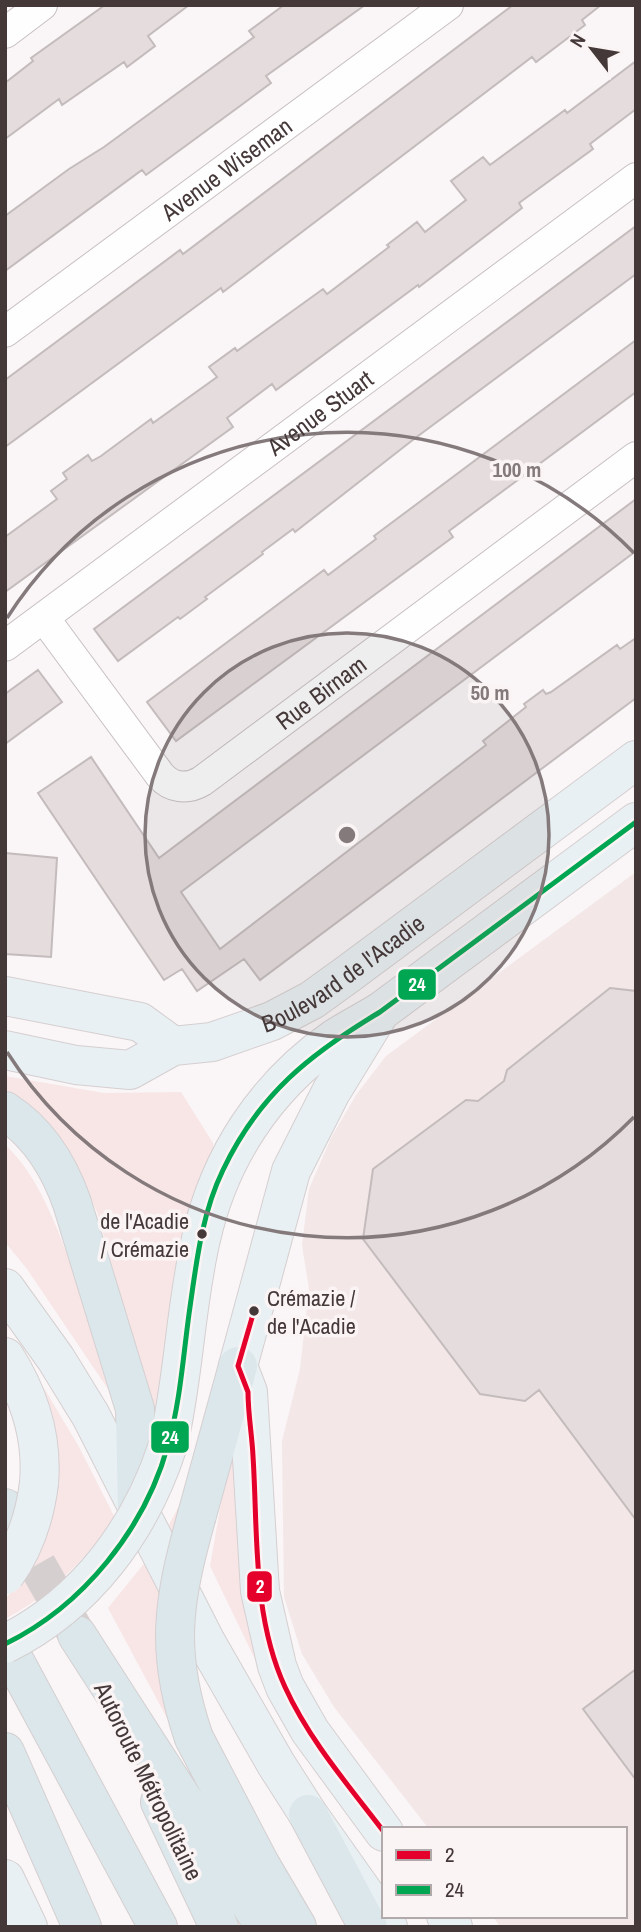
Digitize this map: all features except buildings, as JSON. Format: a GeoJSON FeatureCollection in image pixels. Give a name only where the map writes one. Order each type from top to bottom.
{"type":"FeatureCollection","features":[{"type":"Feature","properties":{"kind":"highway"},"geometry":{"type":"LineString","coordinates":[[5,1111],[42,1145],[64,1181],[72,1203],[135,1409],[137,1510]]}},
{"type":"Feature","properties":{"kind":"highway"},"geometry":{"type":"LineString","coordinates":[[239,1366],[181,1574],[174,1635],[176,1669],[194,1738],[260,1864],[297,1927]]}},
{"type":"Feature","properties":{"kind":"highway","name":"Autoroute Métropolitaine"},"geometry":{"type":"LineString","coordinates":[[219,1927],[140,1759],[77,1635],[265,1927]]}},
{"type":"Feature","properties":{"kind":"highway"},"geometry":{"type":"LineString","coordinates":[[5,1644],[158,1927]]}},
{"type":"Feature","properties":{"kind":"highway"},"geometry":{"type":"LineString","coordinates":[[5,1752],[82,1927]]}},
{"type":"Feature","properties":{"kind":"highway"},"geometry":{"type":"LineString","coordinates":[[83,1787],[131,1927]]}},
{"type":"Feature","properties":{"kind":"highway"},"geometry":{"type":"LineString","coordinates":[[5,1800],[64,1885]]}},
{"type":"Feature","properties":{"kind":"highway"},"geometry":{"type":"LineString","coordinates":[[308,1814],[382,1924]]}},
{"type":"Feature","properties":{"kind":"main road","name":"Boulevard de l'Acadie"},"geometry":{"type":"LineString","coordinates":[[5,1050],[76,1065],[130,1070],[173,1046],[212,1042],[272,1021],[312,1000],[636,760]]}},
{"type":"Feature","properties":{"kind":"main road","name":"Boulevard de l'Acadie"},"geometry":{"type":"LineString","coordinates":[[5,1644],[52,1616],[94,1577],[122,1543],[148,1499],[168,1446],[201,1238],[223,1170],[250,1124],[288,1078],[335,1039],[380,1012],[636,822]]}},
{"type":"Feature","properties":{"kind":"main road"},"geometry":{"type":"LineString","coordinates":[[5,996],[140,1022],[173,1046]]}},
{"type":"Feature","properties":{"kind":"main road"},"geometry":{"type":"LineString","coordinates":[[380,1012],[331,1092],[291,1171],[239,1366],[248,1392],[260,1591],[277,1666],[285,1687],[310,1731],[382,1829]]}},
{"type":"Feature","properties":{"kind":"main road"},"geometry":{"type":"LineString","coordinates":[[5,1288],[72,1385],[242,1707],[308,1814]]}},
{"type":"Feature","properties":{"kind":"main road"},"geometry":{"type":"LineString","coordinates":[[5,1357],[32,1412],[40,1453],[37,1502],[17,1558],[5,1575]]}},
{"type":"Feature","properties":{"kind":"main road"},"geometry":{"type":"LineString","coordinates":[[5,1879],[28,1927]]}},
{"type":"Feature","properties":{"kind":"street"},"geometry":{"type":"LineString","coordinates":[[5,33],[42,5]]}},
{"type":"Feature","properties":{"kind":"street","name":"Avenue Wiseman"},"geometry":{"type":"LineString","coordinates":[[5,332],[448,5]]}},
{"type":"Feature","properties":{"kind":"street","name":"Avenue Stuart"},"geometry":{"type":"LineString","coordinates":[[5,646],[636,178]]}},
{"type":"Feature","properties":{"kind":"street","name":"Rue Birnam"},"geometry":{"type":"LineString","coordinates":[[44,618],[160,775],[176,786],[190,787],[202,781],[636,457]]}},
{"type":"Feature","properties":{"kind":"shaded area"},"geometry":{"type":"Polygon","coordinates":[[[636,872],[636,1927],[500,1927],[494,1918],[627,1918],[627,1827],[427,1827],[334,1707],[302,1654],[284,1597],[282,1441],[300,1369],[309,1289],[302,1245],[309,1189],[331,1138],[356,1095],[386,1056],[636,872]]]}},
{"type":"Feature","properties":{"kind":"shaded area"},"geometry":{"type":"Polygon","coordinates":[[[5,1076],[104,1093],[181,1092],[213,1143],[214,1150],[156,1414],[147,1391],[97,1212],[79,1171],[21,1100],[5,1089],[5,1076]]]}},
{"type":"Feature","properties":{"kind":"shaded area"},"geometry":{"type":"Polygon","coordinates":[[[5,1145],[24,1165],[55,1224],[80,1294],[108,1389],[27,1269],[5,1242],[5,1145]]]}},
{"type":"Feature","properties":{"kind":"shaded area"},"geometry":{"type":"Polygon","coordinates":[[[44,1388],[79,1447],[115,1518],[92,1548],[66,1575],[37,1599],[5,1619],[5,1599],[17,1586],[56,1484],[59,1448],[44,1388]]]}},
{"type":"Feature","properties":{"kind":"shaded area"},"geometry":{"type":"Polygon","coordinates":[[[236,1417],[268,1686],[210,1566],[236,1417]]]}},
{"type":"Feature","properties":{"kind":"shaded area"},"geometry":{"type":"Polygon","coordinates":[[[184,1497],[175,1733],[108,1608],[155,1550],[184,1497]]]}},
{"type":"Feature","properties":{"kind":"tunnel"},"geometry":{"type":"LineString","coordinates":[[9,1515],[77,1635]]}},
{"type":"Feature","properties":{"kind":"transit line","name":"24"},"geometry":{"type":"LineString","coordinates":[[5,1644],[60,1609],[85,1586],[127,1535],[144,1506],[158,1476],[176,1413],[197,1259],[209,1205],[223,1170],[253,1119],[270,1098],[309,1060],[380,1012],[636,822]]}},
{"type":"Feature","properties":{"kind":"transit line","name":"2"},"geometry":{"type":"LineString","coordinates":[[254,1311],[238,1366],[248,1392],[258,1573],[274,1660],[306,1726],[382,1829]]}},
{"type":"Feature","properties":{"kind":"place","name":"de l'Acadie / Crémazie"},"geometry":{"type":"Point","coordinates":[202,1234]}},
{"type":"Feature","properties":{"kind":"place","name":"Crémazie / de l'Acadie"},"geometry":{"type":"Point","coordinates":[254,1311]}}]}
